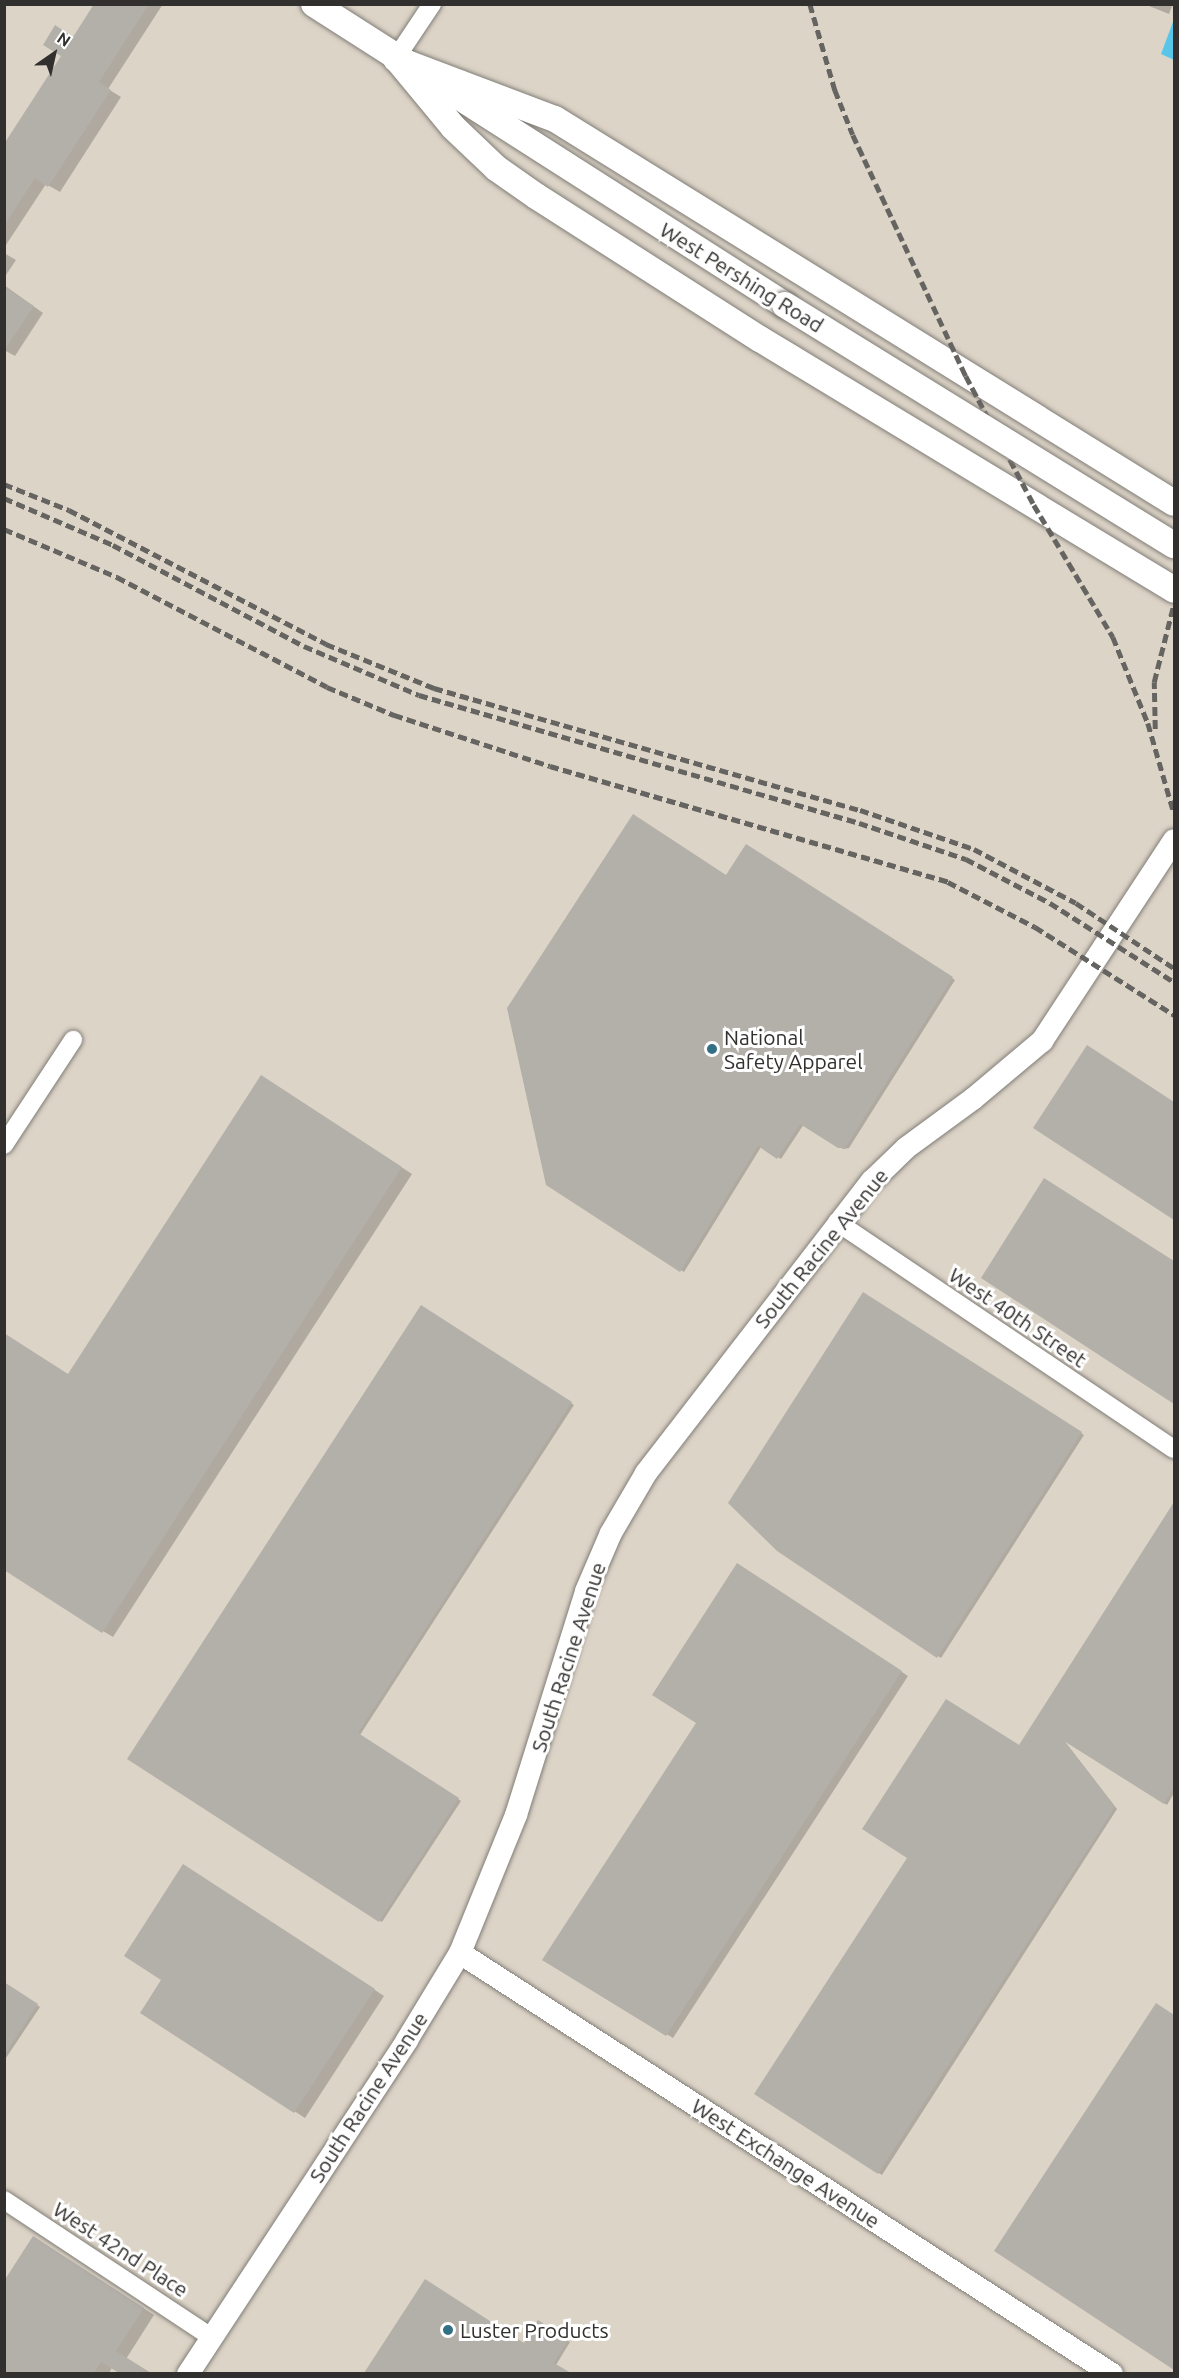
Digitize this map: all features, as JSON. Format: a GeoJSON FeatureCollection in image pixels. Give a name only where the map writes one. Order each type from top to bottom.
{"type":"FeatureCollection","features":[{"type":"Feature","properties":{"kind":"main road","name":"West Pershing Road"},"geometry":{"type":"LineString","coordinates":[[314,4],[785,305],[1174,545]]}},
{"type":"Feature","properties":{"kind":"main road"},"geometry":{"type":"LineString","coordinates":[[396,58],[555,119],[1174,503]]}},
{"type":"Feature","properties":{"kind":"main road"},"geometry":{"type":"LineString","coordinates":[[396,58],[453,127],[496,168],[536,196],[760,339],[1174,590]]}},
{"type":"Feature","properties":{"kind":"street"},"geometry":{"type":"LineString","coordinates":[[396,58],[432,4]]}},
{"type":"Feature","properties":{"kind":"street","name":"South Racine Avenue"},"geometry":{"type":"LineString","coordinates":[[188,2373],[407,2040],[460,1953],[516,1815],[585,1591],[611,1533],[646,1473],[837,1222],[906,1148],[974,1098],[1042,1041],[1174,840]]}},
{"type":"Feature","properties":{"kind":"street"},"geometry":{"type":"LineString","coordinates":[[4,1145],[74,1040]]}},
{"type":"Feature","properties":{"kind":"street","name":"West 40th Street"},"geometry":{"type":"LineString","coordinates":[[837,1222],[1174,1449]]}},
{"type":"Feature","properties":{"kind":"street","name":"West Exchange Avenue"},"geometry":{"type":"LineString","coordinates":[[460,1953],[1112,2373]]}},
{"type":"Feature","properties":{"kind":"street","name":"West 42nd Place"},"geometry":{"type":"LineString","coordinates":[[4,2200],[212,2337]]}},
{"type":"Feature","properties":{"kind":"shaded area"},"geometry":{"type":"Polygon","coordinates":[[[5,5],[1174,5],[1174,19],[1161,54],[1174,60],[1174,2373],[5,2374],[5,5]]]}},
{"type":"Feature","properties":{"kind":"water"},"geometry":{"type":"Polygon","coordinates":[[[1174,19],[1174,60],[1161,54],[1174,19]]]}},
{"type":"Feature","properties":{"kind":"building"},"geometry":{"type":"Polygon","coordinates":[[[94,4],[149,4],[99,82],[111,90],[48,187],[35,178],[4,226],[4,144],[61,56],[43,45],[55,25],[73,37],[94,4]]]}},
{"type":"Feature","properties":{"kind":"building"},"geometry":{"type":"Polygon","coordinates":[[[4,287],[34,306],[4,351],[4,287]]]}},
{"type":"Feature","properties":{"kind":"building","name":"National Safety Apparel"},"geometry":{"type":"Polygon","coordinates":[[[633,814],[726,875],[746,844],[953,977],[845,1148],[838,1148],[800,1124],[777,1159],[758,1146],[680,1272],[546,1185],[507,1008],[633,814]]]}},
{"type":"Feature","properties":{"kind":"building"},"geometry":{"type":"Polygon","coordinates":[[[1087,1045],[1174,1102],[1174,1220],[1033,1128],[1087,1045]]]}},
{"type":"Feature","properties":{"kind":"building"},"geometry":{"type":"Polygon","coordinates":[[[261,1075],[402,1167],[102,1633],[4,1570],[4,1333],[68,1374],[261,1075]]]}},
{"type":"Feature","properties":{"kind":"building"},"geometry":{"type":"Polygon","coordinates":[[[1044,1178],[1174,1261],[1174,1404],[981,1278],[1044,1178]]]}},
{"type":"Feature","properties":{"kind":"building"},"geometry":{"type":"Polygon","coordinates":[[[863,1292],[1082,1432],[937,1658],[777,1551],[728,1503],[863,1292]]]}},
{"type":"Feature","properties":{"kind":"building"},"geometry":{"type":"Polygon","coordinates":[[[421,1305],[572,1402],[358,1733],[459,1798],[379,1922],[127,1759],[421,1305]]]}},
{"type":"Feature","properties":{"kind":"building"},"geometry":{"type":"Polygon","coordinates":[[[1174,1502],[1174,1787],[1164,1804],[1064,1741],[1115,1807],[878,2174],[754,2094],[907,1858],[862,1829],[946,1699],[1019,1745],[1174,1502]]]}},
{"type":"Feature","properties":{"kind":"building"},"geometry":{"type":"Polygon","coordinates":[[[737,1563],[902,1671],[666,2036],[542,1960],[696,1723],[652,1695],[737,1563]]]}},
{"type":"Feature","properties":{"kind":"building"},"geometry":{"type":"Polygon","coordinates":[[[183,1864],[375,1989],[294,2113],[140,2013],[161,1980],[124,1956],[183,1864]]]}},
{"type":"Feature","properties":{"kind":"building"},"geometry":{"type":"Polygon","coordinates":[[[4,1982],[38,2004],[4,2056],[4,1982]]]}},
{"type":"Feature","properties":{"kind":"building"},"geometry":{"type":"Polygon","coordinates":[[[1156,2003],[1174,2015],[1174,2370],[994,2251],[1156,2003]]]}},
{"type":"Feature","properties":{"kind":"building"},"geometry":{"type":"Polygon","coordinates":[[[33,2236],[144,2308],[116,2351],[151,2373],[119,2373],[101,2362],[94,2373],[4,2373],[4,2281],[33,2236]]]}},
{"type":"Feature","properties":{"kind":"building","name":"Luster Products"},"geometry":{"type":"Polygon","coordinates":[[[425,2279],[524,2343],[538,2320],[568,2340],[554,2363],[571,2373],[364,2373],[425,2279]]]}},
{"type":"Feature","properties":{"kind":"railway"},"geometry":{"type":"LineString","coordinates":[[810,4],[835,90],[853,135],[966,376],[1034,505],[1113,637],[1148,723],[1174,813]]}},
{"type":"Feature","properties":{"kind":"railway"},"geometry":{"type":"LineString","coordinates":[[4,484],[69,510],[326,644],[434,688],[860,810],[974,849],[1076,903],[1174,968]]}},
{"type":"Feature","properties":{"kind":"railway"},"geometry":{"type":"LineString","coordinates":[[4,498],[113,545],[304,646],[419,695],[859,823],[966,859],[1050,903],[1174,982]]}},
{"type":"Feature","properties":{"kind":"railway"},"geometry":{"type":"LineString","coordinates":[[4,529],[117,577],[327,687],[394,715],[550,766],[948,882],[1035,927],[1174,1015]]}},
{"type":"Feature","properties":{"kind":"railway"},"geometry":{"type":"LineString","coordinates":[[1155,729],[1154,682],[1174,603]]}},
{"type":"Feature","properties":{"kind":"place","name":"National Safety Apparel"},"geometry":{"type":"Point","coordinates":[712,1049]}},
{"type":"Feature","properties":{"kind":"place","name":"Luster Products"},"geometry":{"type":"Point","coordinates":[448,2330]}}]}
